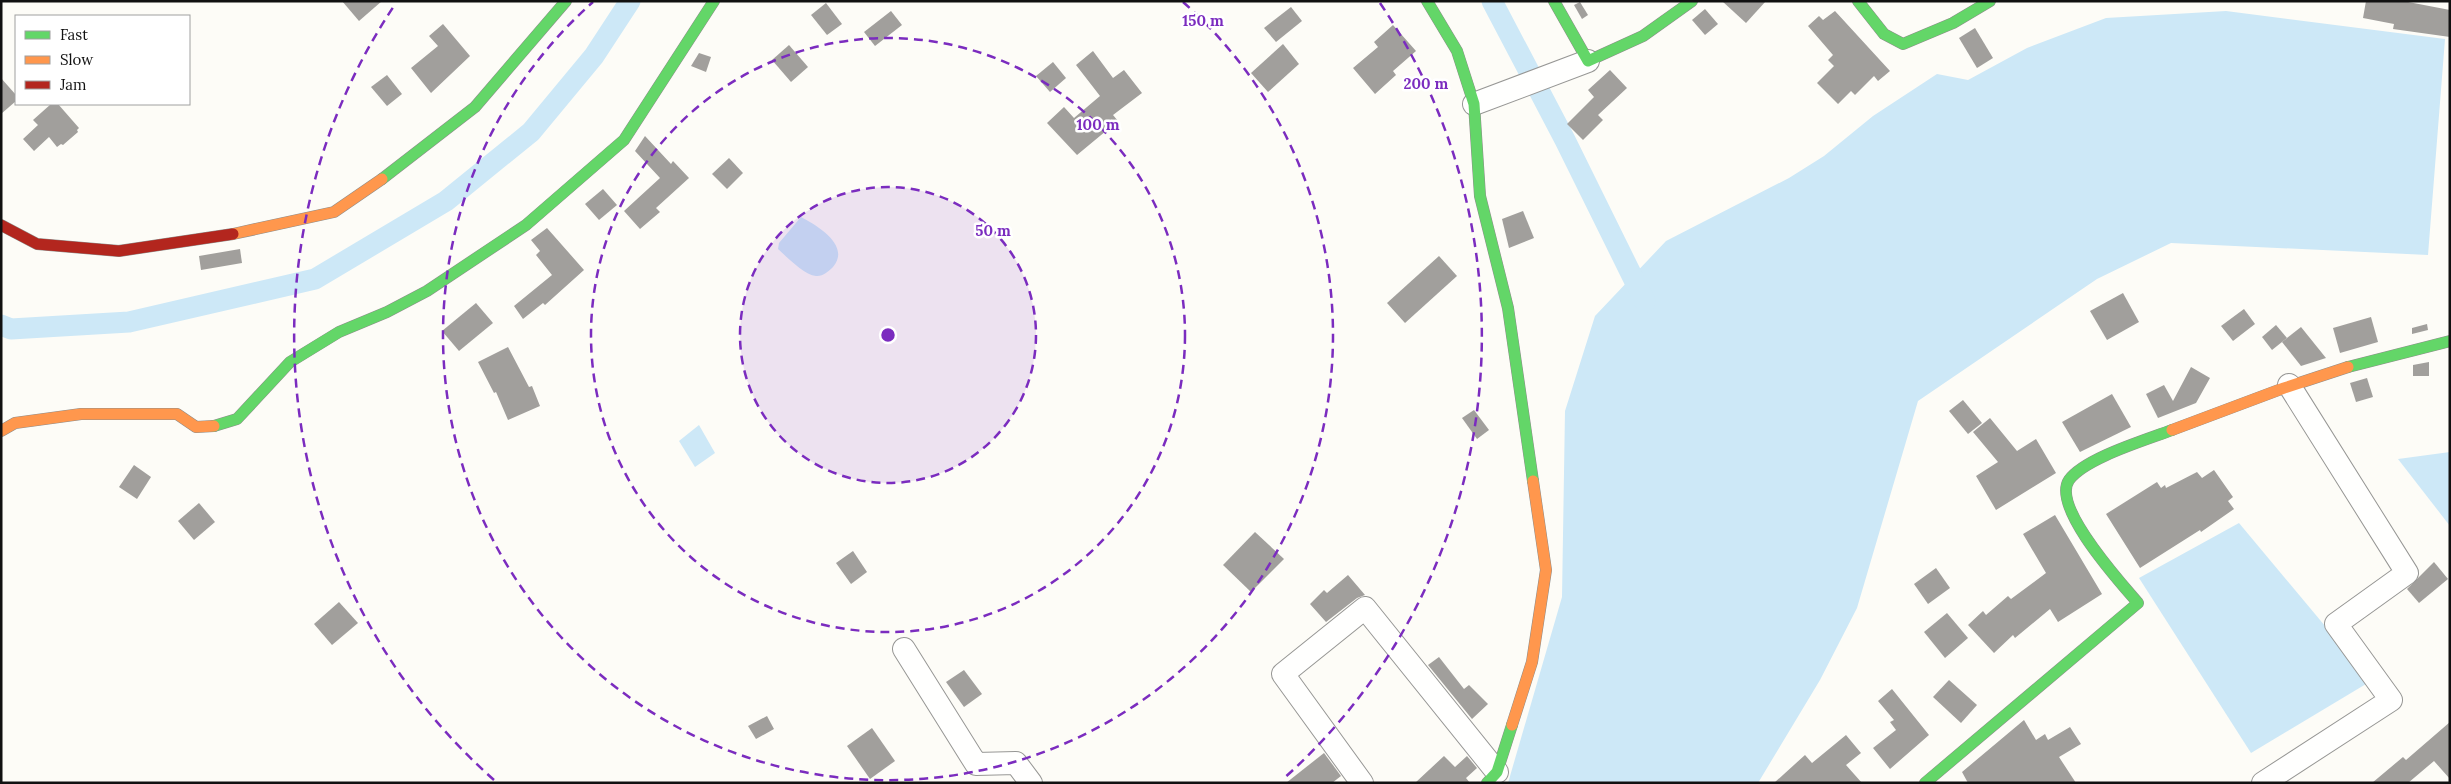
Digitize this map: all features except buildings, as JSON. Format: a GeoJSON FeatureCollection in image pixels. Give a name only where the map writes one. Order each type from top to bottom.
{"type":"FeatureCollection","features":[{"type":"Feature","properties":{"kind":"street"},"geometry":{"type":"LineString","coordinates":[[1,224],[37,244],[119,251],[211,239],[334,212],[398,167],[475,107],[566,1]]}},
{"type":"Feature","properties":{"kind":"street"},"geometry":{"type":"LineString","coordinates":[[1,431],[15,423],[81,414],[177,414],[196,427],[219,426],[237,419],[290,362],[339,332],[387,312],[427,291],[526,225],[624,140],[714,1]]}},
{"type":"Feature","properties":{"kind":"street"},"geometry":{"type":"LineString","coordinates":[[1427,1],[1457,50],[1474,104],[1480,196],[1508,308],[1546,570],[1532,662],[1492,778]]}},
{"type":"Feature","properties":{"kind":"street"},"geometry":{"type":"LineString","coordinates":[[1554,1],[1588,61]]}},
{"type":"Feature","properties":{"kind":"street"},"geometry":{"type":"LineString","coordinates":[[1474,104],[1588,61],[1642,36],[1692,1]]}},
{"type":"Feature","properties":{"kind":"street"},"geometry":{"type":"LineString","coordinates":[[1858,1],[1884,34],[1903,44],[1953,23],[1990,1]]}},
{"type":"Feature","properties":{"kind":"street"},"geometry":{"type":"LineString","coordinates":[[1924,783],[2138,603],[2094,548],[2074,516],[2067,498],[2066,487],[2072,478],[2095,461],[2122,449],[2289,385],[2391,353],[2450,341]]}},
{"type":"Feature","properties":{"kind":"street"},"geometry":{"type":"LineString","coordinates":[[2263,783],[2391,700],[2336,624],[2407,573],[2289,385]]}},
{"type":"Feature","properties":{"kind":"street"},"geometry":{"type":"LineString","coordinates":[[1362,783],[1283,674],[1365,608],[1492,778]]}},
{"type":"Feature","properties":{"kind":"street"},"geometry":{"type":"LineString","coordinates":[[904,650],[976,764],[1016,763],[1031,783]]}},
{"type":"Feature","properties":{"kind":"water"},"geometry":{"type":"Polygon","coordinates":[[[2226,11],[2445,39],[2428,255],[2171,243],[2097,279],[1918,401],[1857,608],[1820,680],[1758,783],[1508,783],[1562,597],[1565,411],[1595,316],[1666,241],[1789,178],[1824,156],[1873,116],[1937,74],[1968,80],[2027,48],[2106,18],[2226,11]]]}},
{"type":"Feature","properties":{"kind":"water"},"geometry":{"type":"Polygon","coordinates":[[[801,217],[823,231],[835,244],[838,252],[833,267],[821,276],[811,275],[806,272],[778,249],[779,243],[801,217]]]}},
{"type":"Feature","properties":{"kind":"water"},"geometry":{"type":"Polygon","coordinates":[[[699,425],[715,453],[695,467],[679,441],[699,425]]]}},
{"type":"Feature","properties":{"kind":"water"},"geometry":{"type":"Polygon","coordinates":[[[2450,452],[2450,526],[2398,459],[2450,452]]]}},
{"type":"Feature","properties":{"kind":"water"},"geometry":{"type":"Polygon","coordinates":[[[2239,523],[2371,681],[2251,753],[2139,578],[2239,523]]]}},
{"type":"Feature","properties":{"kind":"waterway"},"geometry":{"type":"LineString","coordinates":[[1,325],[11,329],[129,322],[315,279],[446,201],[531,132],[594,56],[630,1]]}},
{"type":"Feature","properties":{"kind":"waterway"},"geometry":{"type":"LineString","coordinates":[[1492,1],[1565,140],[1645,302]]}},
{"type":"Feature","properties":{"kind":"traffic: fast"},"geometry":{"type":"LineString","coordinates":[[382,179],[475,107],[566,1]]}},
{"type":"Feature","properties":{"kind":"traffic: fast"},"geometry":{"type":"LineString","coordinates":[[214,426],[237,419],[290,362],[339,332],[387,312],[427,291],[526,225],[624,140],[714,1]]}},
{"type":"Feature","properties":{"kind":"traffic: fast"},"geometry":{"type":"LineString","coordinates":[[1427,1],[1457,51],[1474,104],[1480,196],[1508,308],[1533,481]]}},
{"type":"Feature","properties":{"kind":"traffic: fast"},"geometry":{"type":"LineString","coordinates":[[1554,1],[1588,61],[1643,36],[1692,1]]}},
{"type":"Feature","properties":{"kind":"traffic: fast"},"geometry":{"type":"LineString","coordinates":[[1858,1],[1884,34],[1903,44],[1953,23],[1990,1]]}},
{"type":"Feature","properties":{"kind":"traffic: fast"},"geometry":{"type":"LineString","coordinates":[[2348,367],[2450,341]]}},
{"type":"Feature","properties":{"kind":"traffic: fast"},"geometry":{"type":"LineString","coordinates":[[1925,783],[2138,603],[2104,562],[2078,526],[2070,508],[2066,492],[2069,480],[2088,464],[2117,450],[2172,430]]}},
{"type":"Feature","properties":{"kind":"traffic: fast"},"geometry":{"type":"LineString","coordinates":[[1487,783],[1497,772],[1512,725]]}},
{"type":"Feature","properties":{"kind":"traffic: slow"},"geometry":{"type":"LineString","coordinates":[[233,234],[334,212],[382,179]]}},
{"type":"Feature","properties":{"kind":"traffic: slow"},"geometry":{"type":"LineString","coordinates":[[2172,430],[2284,388],[2348,367]]}},
{"type":"Feature","properties":{"kind":"traffic: slow"},"geometry":{"type":"LineString","coordinates":[[1,431],[15,423],[81,414],[177,414],[196,427],[214,426]]}},
{"type":"Feature","properties":{"kind":"traffic: slow"},"geometry":{"type":"LineString","coordinates":[[1512,725],[1532,662],[1546,570],[1533,481]]}},
{"type":"Feature","properties":{"kind":"traffic: jam"},"geometry":{"type":"LineString","coordinates":[[1,225],[37,244],[119,251],[233,234]]}}]}
